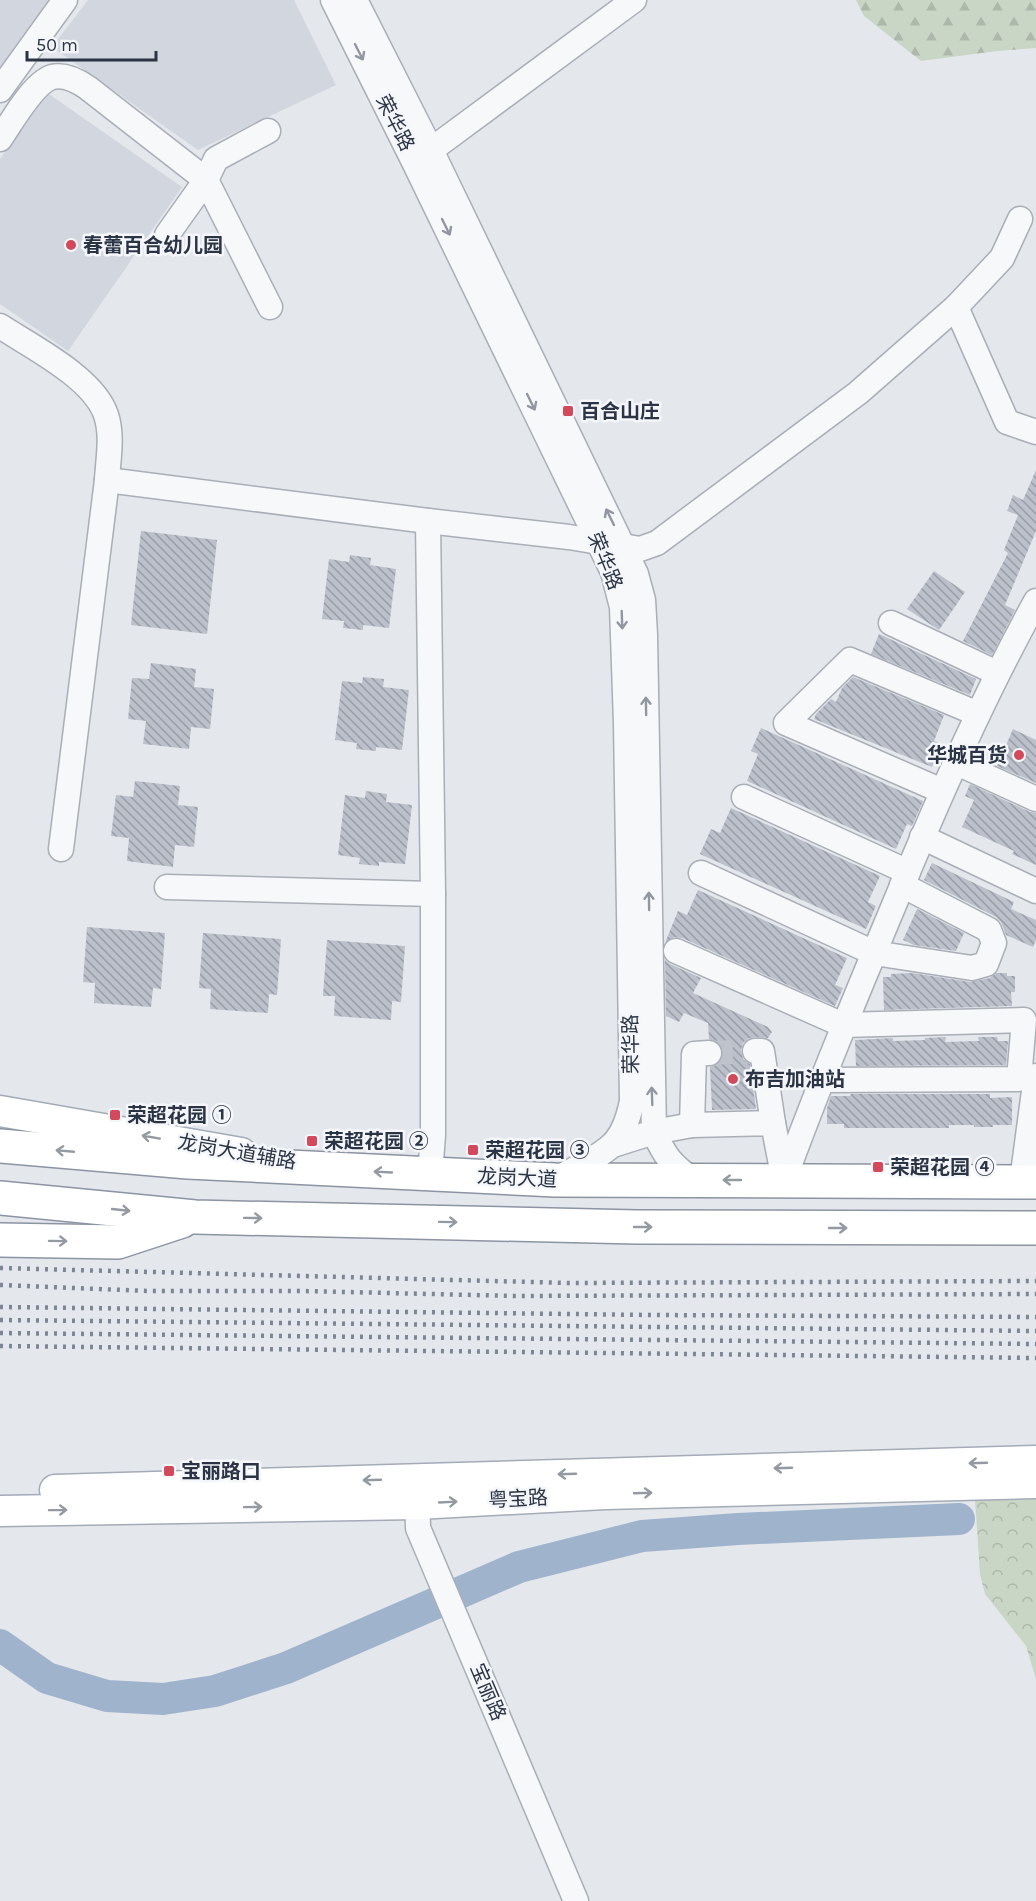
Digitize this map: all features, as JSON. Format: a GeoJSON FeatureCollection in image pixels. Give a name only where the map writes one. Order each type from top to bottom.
{"type":"FeatureCollection","features":[{"type":"Feature","properties":{"kind":"highway","name":"龙岗大道"},"geometry":{"type":"LineString","coordinates":[[1,1146],[188,1162],[555,1180],[1029,1181]]}},
{"type":"Feature","properties":{"kind":"highway"},"geometry":{"type":"LineString","coordinates":[[0,1198],[195,1217],[637,1227],[1036,1228]]}},
{"type":"Feature","properties":{"kind":"highway"},"geometry":{"type":"LineString","coordinates":[[0,1240],[118,1242],[195,1217]]}},
{"type":"Feature","properties":{"kind":"main road","name":"龙岗大道辅路"},"geometry":{"type":"LineString","coordinates":[[1,1111],[333,1169]]}},
{"type":"Feature","properties":{"kind":"main road","name":"粤宝路"},"geometry":{"type":"LineString","coordinates":[[0,1511],[1036,1461]]}},
{"type":"Feature","properties":{"kind":"main road","name":"粤宝路"},"geometry":{"type":"LineString","coordinates":[[0,1491],[417,1491],[605,1494],[1036,1482]]}},
{"type":"Feature","properties":{"kind":"street"},"geometry":{"type":"LineString","coordinates":[[0,90],[65,0]]}},
{"type":"Feature","properties":{"kind":"street","name":"荣华路"},"geometry":{"type":"LineString","coordinates":[[333,0],[599,542],[613,572],[622,607],[632,1101],[628,1118],[613,1145],[555,1180]]}},
{"type":"Feature","properties":{"kind":"street","name":"荣华路"},"geometry":{"type":"LineString","coordinates":[[355,0],[431,150],[625,547],[636,574],[643,600],[645,635],[654,1132],[660,1147],[672,1165],[693,1180]]}},
{"type":"Feature","properties":{"kind":"street"},"geometry":{"type":"LineString","coordinates":[[431,150],[634,0]]}},
{"type":"Feature","properties":{"kind":"street"},"geometry":{"type":"LineString","coordinates":[[0,139],[28,98],[41,84],[52,77],[63,76],[88,88],[206,180],[270,307]]}},
{"type":"Feature","properties":{"kind":"street"},"geometry":{"type":"LineString","coordinates":[[166,235],[206,180],[216,159],[268,131]]}},
{"type":"Feature","properties":{"kind":"street"},"geometry":{"type":"LineString","coordinates":[[107,480],[640,549],[657,543],[858,393],[956,307],[1002,258],[1020,219]]}},
{"type":"Feature","properties":{"kind":"street"},"geometry":{"type":"LineString","coordinates":[[956,307],[1007,422],[1036,432]]}},
{"type":"Feature","properties":{"kind":"street"},"geometry":{"type":"LineString","coordinates":[[0,326],[70,371],[97,396],[106,416],[110,440],[61,849]]}},
{"type":"Feature","properties":{"kind":"street"},"geometry":{"type":"LineString","coordinates":[[428,521],[433,894],[433,1135],[430,1174]]}},
{"type":"Feature","properties":{"kind":"street"},"geometry":{"type":"LineString","coordinates":[[784,1180],[843,1025],[942,791],[998,673],[1036,601]]}},
{"type":"Feature","properties":{"kind":"street"},"geometry":{"type":"LineString","coordinates":[[891,623],[998,673]]}},
{"type":"Feature","properties":{"kind":"street"},"geometry":{"type":"LineString","coordinates":[[942,791],[786,723],[850,660],[978,714]]}},
{"type":"Feature","properties":{"kind":"street"},"geometry":{"type":"LineString","coordinates":[[956,762],[1036,799]]}},
{"type":"Feature","properties":{"kind":"street"},"geometry":{"type":"LineString","coordinates":[[701,873],[874,953],[972,968],[986,964],[994,944],[989,930],[905,879],[744,797]]}},
{"type":"Feature","properties":{"kind":"street"},"geometry":{"type":"LineString","coordinates":[[922,837],[1036,891]]}},
{"type":"Feature","properties":{"kind":"street"},"geometry":{"type":"LineString","coordinates":[[167,887],[433,894]]}},
{"type":"Feature","properties":{"kind":"street"},"geometry":{"type":"LineString","coordinates":[[676,951],[843,1025],[1024,1020],[1019,1079],[822,1080]]}},
{"type":"Feature","properties":{"kind":"street"},"geometry":{"type":"LineString","coordinates":[[755,1051],[762,1051],[784,1180]]}},
{"type":"Feature","properties":{"kind":"street"},"geometry":{"type":"LineString","coordinates":[[692,1125],[694,1054],[709,1053]]}},
{"type":"Feature","properties":{"kind":"street"},"geometry":{"type":"LineString","coordinates":[[1029,1181],[1036,1082]]}},
{"type":"Feature","properties":{"kind":"street"},"geometry":{"type":"LineString","coordinates":[[613,1145],[654,1132],[692,1125],[773,1123]]}},
{"type":"Feature","properties":{"kind":"street","name":"宝丽路"},"geometry":{"type":"LineString","coordinates":[[417,1491],[418,1528],[576,1901]]}},
{"type":"Feature","properties":{"kind":"shaded area"},"geometry":{"type":"Polygon","coordinates":[[[0,0],[51,0],[0,72],[0,0]]]}},
{"type":"Feature","properties":{"kind":"shaded area"},"geometry":{"type":"Polygon","coordinates":[[[88,0],[294,0],[336,85],[198,150],[52,47],[88,0]]]}},
{"type":"Feature","properties":{"kind":"shaded area","name":"春蕾百合幼儿园"},"geometry":{"type":"Polygon","coordinates":[[[46,92],[182,187],[68,351],[0,304],[0,159],[46,92]]]}},
{"type":"Feature","properties":{"kind":"green space"},"geometry":{"type":"Polygon","coordinates":[[[856,0],[1036,0],[1036,48],[921,61],[864,16],[856,0]]]}},
{"type":"Feature","properties":{"kind":"green space"},"geometry":{"type":"Polygon","coordinates":[[[1036,1498],[1036,1679],[1026,1646],[985,1594],[980,1574],[975,1499],[1036,1498]]]}},
{"type":"Feature","properties":{"kind":"building"},"geometry":{"type":"Polygon","coordinates":[[[1036,470],[1036,531],[1005,605],[1015,610],[992,655],[963,641],[1008,553],[1004,550],[1018,515],[1007,511],[1013,495],[1023,500],[1036,470]]]}},
{"type":"Feature","properties":{"kind":"building"},"geometry":{"type":"Polygon","coordinates":[[[141,531],[217,540],[207,634],[131,625],[141,531]]]}},
{"type":"Feature","properties":{"kind":"building"},"geometry":{"type":"Polygon","coordinates":[[[350,555],[371,558],[370,565],[396,569],[389,628],[363,625],[363,630],[343,628],[344,621],[322,619],[329,559],[349,562],[350,555]]]}},
{"type":"Feature","properties":{"kind":"building"},"geometry":{"type":"Polygon","coordinates":[[[934,571],[965,592],[939,630],[907,609],[934,571]]]}},
{"type":"Feature","properties":{"kind":"building"},"geometry":{"type":"Polygon","coordinates":[[[879,634],[976,679],[970,695],[871,654],[879,634]]]}},
{"type":"Feature","properties":{"kind":"building"},"geometry":{"type":"Polygon","coordinates":[[[151,663],[196,669],[194,687],[214,689],[210,729],[191,727],[189,749],[143,744],[146,721],[128,719],[132,678],[149,679],[151,663]]]}},
{"type":"Feature","properties":{"kind":"building"},"geometry":{"type":"Polygon","coordinates":[[[363,677],[384,679],[383,687],[409,690],[402,750],[376,747],[376,751],[356,749],[357,743],[335,740],[342,681],[362,683],[363,677]]]}},
{"type":"Feature","properties":{"kind":"building"},"geometry":{"type":"Polygon","coordinates":[[[853,677],[944,715],[934,741],[942,744],[932,767],[814,719],[831,699],[836,702],[842,688],[853,677]]]}},
{"type":"Feature","properties":{"kind":"building"},"geometry":{"type":"Polygon","coordinates":[[[761,728],[923,801],[912,826],[907,824],[896,849],[747,781],[758,754],[751,751],[761,728]]]}},
{"type":"Feature","properties":{"kind":"building","name":"华城百货"},"geometry":{"type":"Polygon","coordinates":[[[1013,729],[1036,740],[1036,783],[997,766],[1013,729]]]}},
{"type":"Feature","properties":{"kind":"building"},"geometry":{"type":"Polygon","coordinates":[[[135,781],[180,786],[178,805],[198,807],[194,847],[175,845],[173,867],[127,861],[129,838],[111,836],[116,795],[133,797],[135,781]]]}},
{"type":"Feature","properties":{"kind":"building"},"geometry":{"type":"Polygon","coordinates":[[[970,784],[1036,813],[1036,865],[1012,854],[1014,851],[962,827],[974,800],[965,796],[970,784]]]}},
{"type":"Feature","properties":{"kind":"building"},"geometry":{"type":"Polygon","coordinates":[[[366,791],[387,794],[386,802],[412,805],[405,864],[379,862],[379,866],[359,864],[360,858],[338,855],[345,795],[365,798],[366,791]]]}},
{"type":"Feature","properties":{"kind":"building"},"geometry":{"type":"Polygon","coordinates":[[[731,808],[880,876],[868,902],[876,906],[866,929],[700,854],[711,829],[720,833],[731,808]]]}},
{"type":"Feature","properties":{"kind":"building"},"geometry":{"type":"Polygon","coordinates":[[[932,863],[1014,902],[1011,909],[1036,920],[1036,940],[1033,947],[1006,935],[1001,922],[996,917],[924,880],[932,863]]]}},
{"type":"Feature","properties":{"kind":"building"},"geometry":{"type":"Polygon","coordinates":[[[698,890],[847,958],[835,985],[843,988],[835,1006],[682,938],[674,937],[665,943],[678,911],[687,915],[698,890]]]}},
{"type":"Feature","properties":{"kind":"building"},"geometry":{"type":"Polygon","coordinates":[[[917,909],[964,933],[956,951],[914,945],[903,940],[917,909]]]}},
{"type":"Feature","properties":{"kind":"building"},"geometry":{"type":"Polygon","coordinates":[[[87,927],[165,933],[161,989],[153,988],[151,1007],[94,1003],[95,983],[83,982],[87,927]]]}},
{"type":"Feature","properties":{"kind":"building"},"geometry":{"type":"Polygon","coordinates":[[[203,933],[281,939],[277,995],[269,994],[268,1013],[210,1009],[211,989],[199,988],[203,933]]]}},
{"type":"Feature","properties":{"kind":"building"},"geometry":{"type":"Polygon","coordinates":[[[327,940],[405,946],[401,1002],[392,1001],[391,1020],[334,1016],[335,996],[323,996],[327,940]]]}},
{"type":"Feature","properties":{"kind":"building"},"geometry":{"type":"Polygon","coordinates":[[[665,960],[701,978],[693,993],[768,1027],[772,1032],[768,1038],[747,1039],[741,1050],[743,1059],[750,1064],[756,1109],[712,1110],[710,1067],[721,1060],[723,1051],[716,1041],[709,1039],[708,1023],[684,1013],[679,1022],[666,1016],[665,960]]]}},
{"type":"Feature","properties":{"kind":"building"},"geometry":{"type":"Polygon","coordinates":[[[912,973],[970,982],[990,978],[996,973],[1007,973],[1007,976],[1015,976],[1015,992],[1011,992],[1012,1006],[884,1010],[883,977],[891,977],[891,974],[912,973]]]}},
{"type":"Feature","properties":{"kind":"building"},"geometry":{"type":"Polygon","coordinates":[[[946,1037],[945,1042],[979,1041],[978,1037],[997,1037],[998,1041],[1008,1041],[1006,1065],[856,1066],[855,1040],[893,1038],[893,1041],[925,1040],[925,1038],[946,1037]]]}},
{"type":"Feature","properties":{"kind":"building"},"geometry":{"type":"Polygon","coordinates":[[[851,1094],[990,1094],[990,1098],[1012,1097],[1012,1125],[974,1127],[974,1125],[949,1125],[949,1128],[844,1128],[844,1124],[827,1124],[827,1108],[831,1096],[850,1096],[851,1094]]]}},
{"type":"Feature","properties":{"kind":"waterway"},"geometry":{"type":"LineString","coordinates":[[0,1645],[47,1678],[107,1696],[163,1699],[215,1691],[286,1668],[519,1567],[642,1536],[738,1529],[959,1519]]}},
{"type":"Feature","properties":{"kind":"tunnel"},"geometry":{"type":"LineString","coordinates":[[709,1053],[755,1051]]}},
{"type":"Feature","properties":{"kind":"railway"},"geometry":{"type":"LineString","coordinates":[[0,1268],[568,1283],[1036,1281]]}},
{"type":"Feature","properties":{"kind":"railway"},"geometry":{"type":"LineString","coordinates":[[0,1285],[148,1291],[303,1291],[516,1296],[1036,1294]]}},
{"type":"Feature","properties":{"kind":"railway"},"geometry":{"type":"LineString","coordinates":[[0,1307],[1036,1317]]}},
{"type":"Feature","properties":{"kind":"railway"},"geometry":{"type":"LineString","coordinates":[[0,1320],[1036,1331]]}},
{"type":"Feature","properties":{"kind":"railway"},"geometry":{"type":"LineString","coordinates":[[0,1333],[1036,1344]]}},
{"type":"Feature","properties":{"kind":"railway"},"geometry":{"type":"LineString","coordinates":[[0,1346],[1036,1358]]}},
{"type":"Feature","properties":{"kind":"place","name":"春蕾百合幼儿园"},"geometry":{"type":"Point","coordinates":[71,245]}},
{"type":"Feature","properties":{"kind":"place","name":"百合山庄"},"geometry":{"type":"Point","coordinates":[568,411]}},
{"type":"Feature","properties":{"kind":"place","name":"华城百货"},"geometry":{"type":"Point","coordinates":[1019,755]}},
{"type":"Feature","properties":{"kind":"place","name":"布吉加油站"},"geometry":{"type":"Point","coordinates":[733,1079]}},
{"type":"Feature","properties":{"kind":"place","name":"荣超花园 ①"},"geometry":{"type":"Point","coordinates":[115,1115]}},
{"type":"Feature","properties":{"kind":"place","name":"荣超花园 ②"},"geometry":{"type":"Point","coordinates":[312,1141]}},
{"type":"Feature","properties":{"kind":"place","name":"荣超花园 ③"},"geometry":{"type":"Point","coordinates":[473,1150]}},
{"type":"Feature","properties":{"kind":"place","name":"荣超花园 ④"},"geometry":{"type":"Point","coordinates":[878,1167]}},
{"type":"Feature","properties":{"kind":"place","name":"宝丽路口"},"geometry":{"type":"Point","coordinates":[169,1471]}}]}
